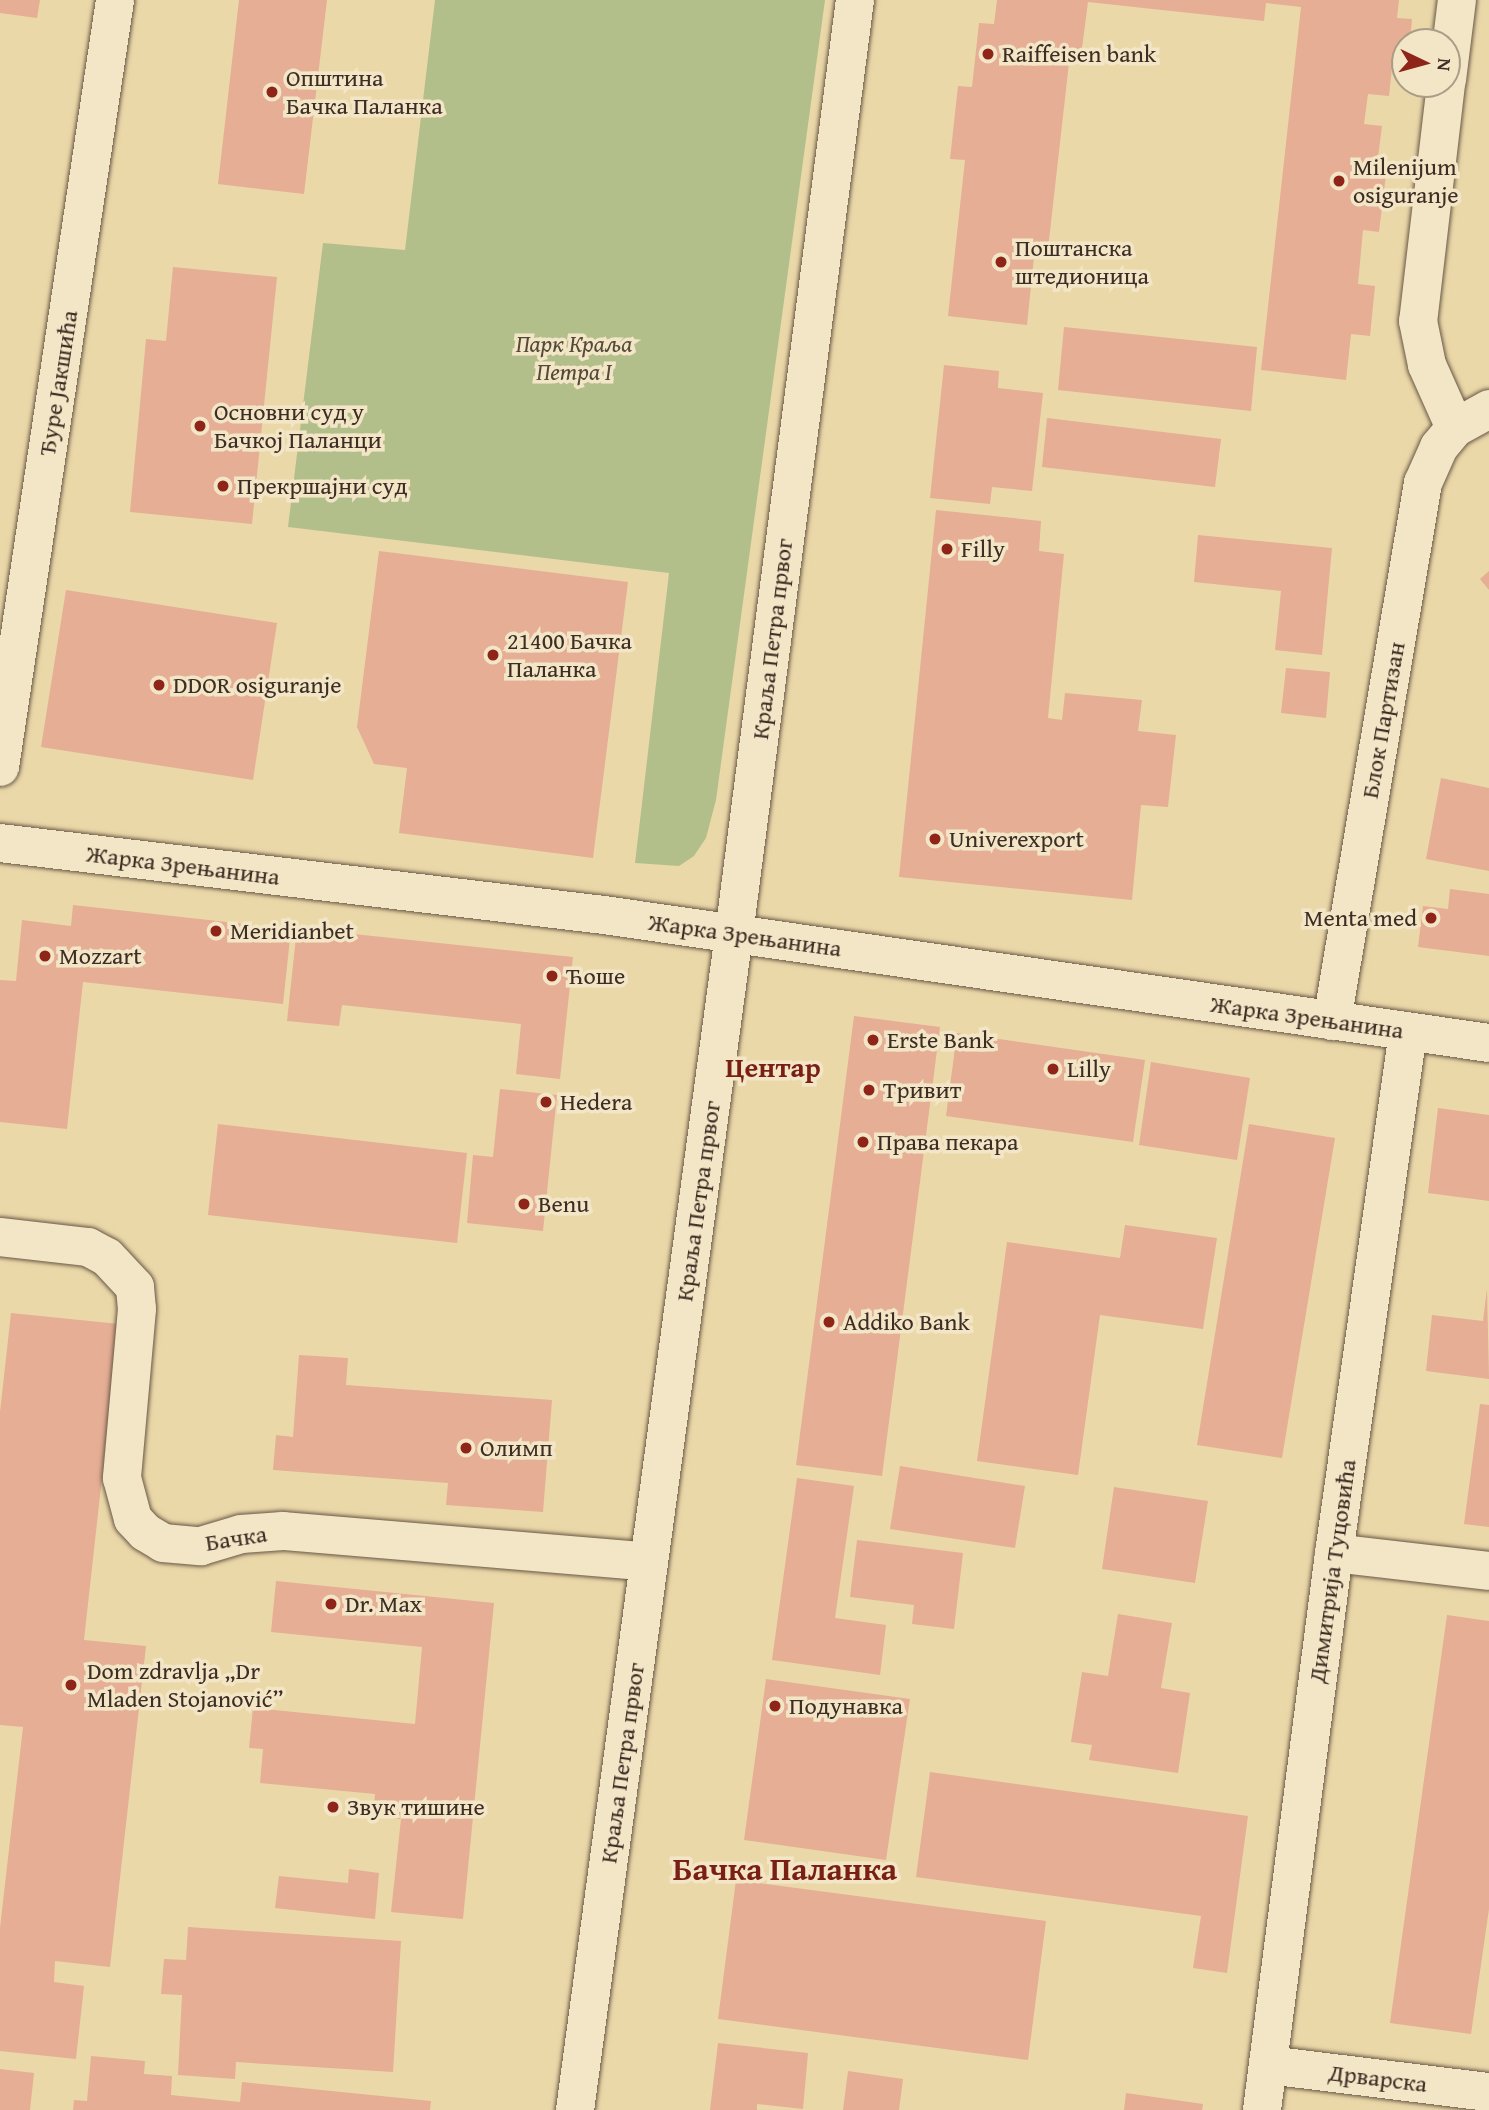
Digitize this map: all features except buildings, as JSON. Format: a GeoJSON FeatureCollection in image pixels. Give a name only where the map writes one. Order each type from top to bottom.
{"type":"FeatureCollection","features":[{"type":"Feature","properties":{"kind":"street","name":"Ђуре Јакшића"},"geometry":{"type":"LineString","coordinates":[[0,766],[116,0]]}},
{"type":"Feature","properties":{"kind":"street","name":"Краља Петра првог"},"geometry":{"type":"LineString","coordinates":[[575,2110],[734,934],[855,0]]}},
{"type":"Feature","properties":{"kind":"street"},"geometry":{"type":"LineString","coordinates":[[1454,28],[1457,0]]}},
{"type":"Feature","properties":{"kind":"street"},"geometry":{"type":"LineString","coordinates":[[1445,98],[1418,321],[1427,365],[1455,428]]}},
{"type":"Feature","properties":{"kind":"street","name":"Блок Партизан"},"geometry":{"type":"LineString","coordinates":[[1332,1021],[1423,483],[1439,447],[1455,428],[1489,409]]}},
{"type":"Feature","properties":{"kind":"street","name":"Жарка Зрењанина"},"geometry":{"type":"LineString","coordinates":[[0,843],[576,911],[1489,1043]]}},
{"type":"Feature","properties":{"kind":"street","name":"Димитрија Туцовића"},"geometry":{"type":"LineString","coordinates":[[1262,2110],[1334,1553],[1408,1032]]}},
{"type":"Feature","properties":{"kind":"street","name":"Бачка"},"geometry":{"type":"LineString","coordinates":[[0,1237],[88,1247],[107,1256],[135,1287],[137,1309],[122,1478],[133,1519],[145,1532],[163,1543],[201,1546],[241,1534],[283,1531],[649,1562]]}},
{"type":"Feature","properties":{"kind":"street"},"geometry":{"type":"LineString","coordinates":[[1334,1553],[1489,1571]]}},
{"type":"Feature","properties":{"kind":"street","name":"Дрварска"},"geometry":{"type":"LineString","coordinates":[[1268,2065],[1489,2092]]}},
{"type":"Feature","properties":{"kind":"green space","name":"Парк Краља Петра I"},"geometry":{"type":"Polygon","coordinates":[[[435,0],[825,0],[716,800],[706,838],[694,856],[679,866],[635,863],[669,573],[288,527],[323,243],[405,250],[435,0]]]}},
{"type":"Feature","properties":{"kind":"place","name":"Raiffeisen bank"},"geometry":{"type":"Point","coordinates":[988,54]}},
{"type":"Feature","properties":{"kind":"place","name":"Општина Бачка Паланка"},"geometry":{"type":"Point","coordinates":[272,92]}},
{"type":"Feature","properties":{"kind":"place","name":"Milenijum osiguranje"},"geometry":{"type":"Point","coordinates":[1339,181]}},
{"type":"Feature","properties":{"kind":"place","name":"Поштанска штедионица"},"geometry":{"type":"Point","coordinates":[1001,262]}},
{"type":"Feature","properties":{"kind":"place","name":"Основни суд у Бачкој Паланци"},"geometry":{"type":"Point","coordinates":[200,426]}},
{"type":"Feature","properties":{"kind":"place","name":"Прекршајни суд"},"geometry":{"type":"Point","coordinates":[223,486]}},
{"type":"Feature","properties":{"kind":"place","name":"Filly"},"geometry":{"type":"Point","coordinates":[947,549]}},
{"type":"Feature","properties":{"kind":"place","name":"21400 Бачка Паланка"},"geometry":{"type":"Point","coordinates":[493,655]}},
{"type":"Feature","properties":{"kind":"place","name":"DDOR osiguranje"},"geometry":{"type":"Point","coordinates":[159,685]}},
{"type":"Feature","properties":{"kind":"place","name":"Univerexport"},"geometry":{"type":"Point","coordinates":[935,839]}},
{"type":"Feature","properties":{"kind":"place","name":"Menta med"},"geometry":{"type":"Point","coordinates":[1431,918]}},
{"type":"Feature","properties":{"kind":"place","name":"Meridianbet"},"geometry":{"type":"Point","coordinates":[216,931]}},
{"type":"Feature","properties":{"kind":"place","name":"Mozzart"},"geometry":{"type":"Point","coordinates":[45,956]}},
{"type":"Feature","properties":{"kind":"place","name":"Ћоше"},"geometry":{"type":"Point","coordinates":[552,976]}},
{"type":"Feature","properties":{"kind":"place","name":"Erste Bank"},"geometry":{"type":"Point","coordinates":[873,1040]}},
{"type":"Feature","properties":{"kind":"place","name":"Lilly"},"geometry":{"type":"Point","coordinates":[1053,1069]}},
{"type":"Feature","properties":{"kind":"place","name":"Тривит"},"geometry":{"type":"Point","coordinates":[869,1090]}},
{"type":"Feature","properties":{"kind":"place","name":"Hedera"},"geometry":{"type":"Point","coordinates":[546,1102]}},
{"type":"Feature","properties":{"kind":"place","name":"Права пекара"},"geometry":{"type":"Point","coordinates":[863,1142]}},
{"type":"Feature","properties":{"kind":"place","name":"Benu"},"geometry":{"type":"Point","coordinates":[524,1204]}},
{"type":"Feature","properties":{"kind":"place","name":"Addiko Bank"},"geometry":{"type":"Point","coordinates":[829,1322]}},
{"type":"Feature","properties":{"kind":"place","name":"Олимп"},"geometry":{"type":"Point","coordinates":[466,1448]}},
{"type":"Feature","properties":{"kind":"place","name":"Dr. Max"},"geometry":{"type":"Point","coordinates":[331,1604]}},
{"type":"Feature","properties":{"kind":"place","name":"Dom zdravlja „Dr Mladen Stojanović”"},"geometry":{"type":"Point","coordinates":[71,1685]}},
{"type":"Feature","properties":{"kind":"place","name":"Подунавка"},"geometry":{"type":"Point","coordinates":[775,1706]}},
{"type":"Feature","properties":{"kind":"place","name":"Звук тишине"},"geometry":{"type":"Point","coordinates":[333,1807]}},
{"type":"Feature","properties":{"kind":"district","name":"Центар"},"geometry":{"type":"Point","coordinates":[773,1067]}},
{"type":"Feature","properties":{"kind":"district","name":"Бачка Паланка"},"geometry":{"type":"Point","coordinates":[785,1869]}}]}
